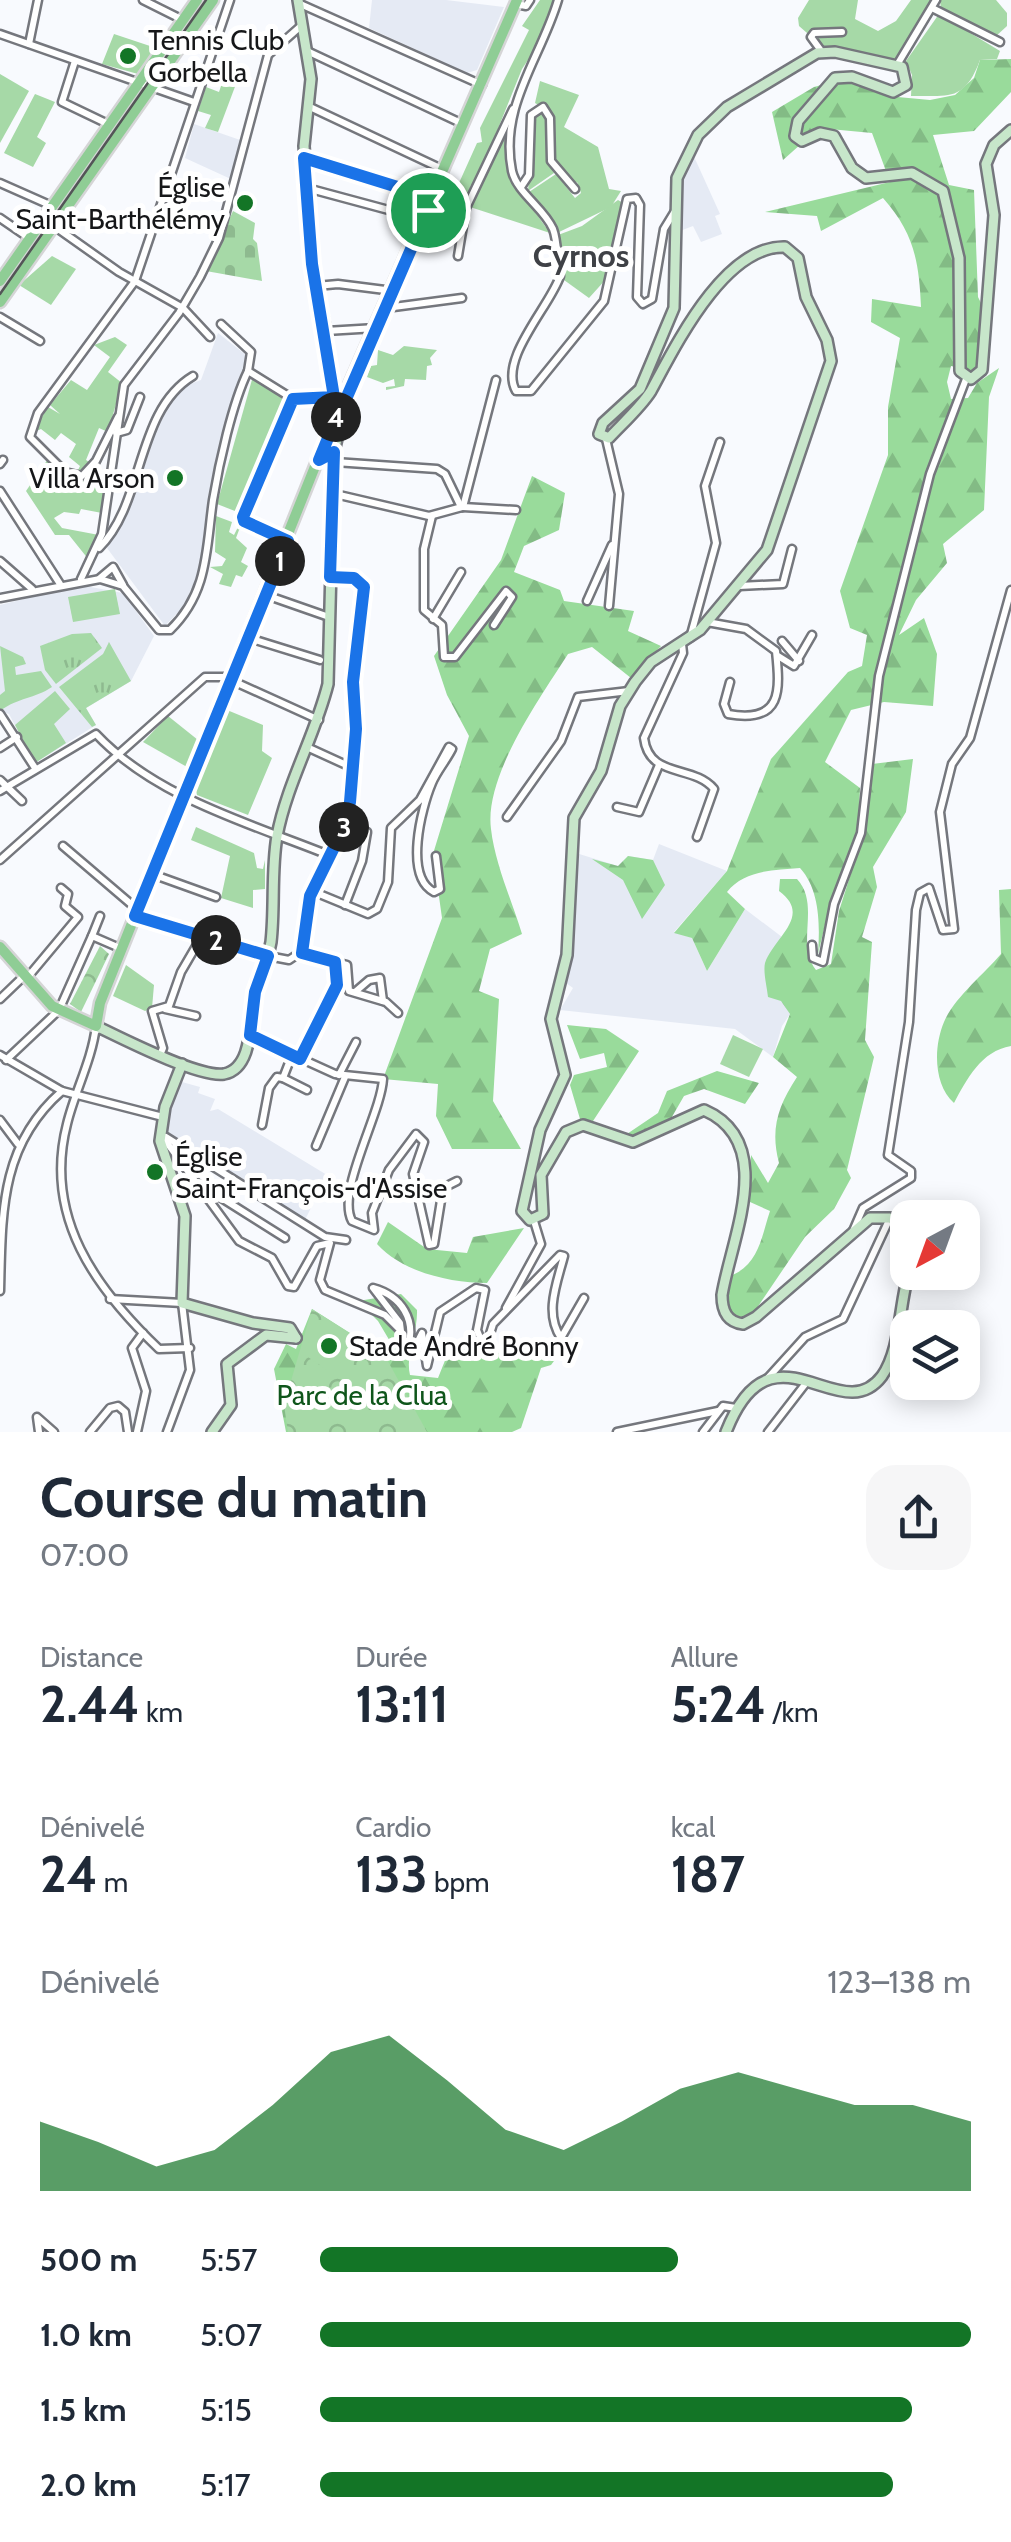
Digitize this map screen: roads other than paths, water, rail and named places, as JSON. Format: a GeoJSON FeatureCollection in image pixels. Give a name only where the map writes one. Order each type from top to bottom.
{"type":"FeatureCollection","features":[{"type":"Feature","properties":{"kind":"main road"},"geometry":{"type":"LineString","coordinates":[[0,281],[198,0]]}},
{"type":"Feature","properties":{"kind":"main road"},"geometry":{"type":"LineString","coordinates":[[0,302],[213,0]]}},
{"type":"Feature","properties":{"kind":"main road"},"geometry":{"type":"LineString","coordinates":[[0,947],[59,1010],[96,1026],[122,949],[288,541],[340,400],[378,328],[516,2]]}},
{"type":"Feature","properties":{"kind":"street"},"geometry":{"type":"LineString","coordinates":[[30,44],[38,0]]}},
{"type":"Feature","properties":{"kind":"street"},"geometry":{"type":"LineString","coordinates":[[142,0],[183,20]]}},
{"type":"Feature","properties":{"kind":"street"},"geometry":{"type":"LineString","coordinates":[[118,418],[96,461],[82,476],[66,472],[30,437],[38,413],[135,282],[230,0]]}},
{"type":"Feature","properties":{"kind":"street"},"geometry":{"type":"LineString","coordinates":[[516,2],[526,6],[530,0]]}},
{"type":"Feature","properties":{"kind":"street"},"geometry":{"type":"LineString","coordinates":[[558,0],[550,30],[522,77],[514,110],[512,168],[554,232],[560,276],[532,321],[512,372],[514,388],[522,394],[532,390],[604,301],[626,200],[634,197],[640,205],[637,297],[642,304],[652,298],[664,228],[675,212]]}},
{"type":"Feature","properties":{"kind":"street"},"geometry":{"type":"LineString","coordinates":[[190,1348],[159,1349],[108,1299],[84,1256],[63,1195],[64,1146],[96,1026],[182,1064],[219,1074],[232,1070],[246,1052],[255,992],[268,956],[278,834],[320,720],[328,684],[334,457],[340,400],[315,286],[304,158],[310,108],[307,51],[298,2]]}},
{"type":"Feature","properties":{"kind":"street"},"geometry":{"type":"LineString","coordinates":[[298,2],[482,85]]}},
{"type":"Feature","properties":{"kind":"street"},"geometry":{"type":"LineString","coordinates":[[897,65],[935,4],[1000,42]]}},
{"type":"Feature","properties":{"kind":"street"},"geometry":{"type":"LineString","coordinates":[[98,549],[126,381],[183,308],[219,238],[268,55],[302,25]]}},
{"type":"Feature","properties":{"kind":"street"},"geometry":{"type":"LineString","coordinates":[[822,52],[811,37],[814,33],[842,32]]}},
{"type":"Feature","properties":{"kind":"street"},"geometry":{"type":"LineString","coordinates":[[0,34],[194,102]]}},
{"type":"Feature","properties":{"kind":"street"},"geometry":{"type":"LineString","coordinates":[[307,51],[464,125]]}},
{"type":"Feature","properties":{"kind":"street"},"geometry":{"type":"LineString","coordinates":[[609,606],[618,494],[606,439],[599,434],[600,426],[640,389],[674,308],[675,212],[680,166],[712,120],[796,64],[822,52],[897,65],[908,76],[900,90],[886,91],[846,76],[835,78],[798,121],[795,136],[802,141],[820,133],[834,136],[852,168],[866,178],[912,173],[943,191],[959,258],[959,361],[966,378],[930,474],[879,676],[861,833],[834,904],[823,962],[813,958],[812,945]]}},
{"type":"Feature","properties":{"kind":"street"},"geometry":{"type":"LineString","coordinates":[[75,61],[62,102],[110,126]]}},
{"type":"Feature","properties":{"kind":"street"},"geometry":{"type":"LineString","coordinates":[[310,108],[444,170]]}},
{"type":"Feature","properties":{"kind":"street"},"geometry":{"type":"LineString","coordinates":[[521,187],[529,175],[531,116],[542,108],[550,118],[551,161],[575,189]]}},
{"type":"Feature","properties":{"kind":"street"},"geometry":{"type":"LineString","coordinates":[[458,256],[466,210],[514,110]]}},
{"type":"Feature","properties":{"kind":"street"},"geometry":{"type":"LineString","coordinates":[[966,378],[978,377],[984,362],[994,215],[987,159],[994,144],[1011,130]]}},
{"type":"Feature","properties":{"kind":"street"},"geometry":{"type":"LineString","coordinates":[[304,158],[433,198]]}},
{"type":"Feature","properties":{"kind":"street"},"geometry":{"type":"LineString","coordinates":[[0,184],[52,206]]}},
{"type":"Feature","properties":{"kind":"street"},"geometry":{"type":"LineString","coordinates":[[308,188],[424,220]]}},
{"type":"Feature","properties":{"kind":"street"},"geometry":{"type":"LineString","coordinates":[[0,218],[30,238]]}},
{"type":"Feature","properties":{"kind":"street"},"geometry":{"type":"LineString","coordinates":[[53,225],[135,282],[183,308],[210,336]]}},
{"type":"Feature","properties":{"kind":"street"},"geometry":{"type":"LineString","coordinates":[[160,1134],[238,1241],[272,1258],[288,1286],[294,1287],[303,1276],[310,1252],[330,1243],[320,1280],[325,1290],[386,1315],[400,1331],[400,1323],[372,1288],[380,1290],[407,1311],[414,1327],[408,1347],[412,1353],[422,1333],[426,1338],[427,1366],[434,1326],[446,1305],[476,1288],[484,1288],[478,1330],[485,1350],[488,1334],[540,1244],[534,1221],[523,1215],[522,1198],[540,1130],[565,1075],[551,1019],[566,955],[572,824],[604,765],[620,706],[629,691],[651,662],[686,642],[707,622],[740,586],[772,538],[831,360],[828,340],[806,297],[795,253],[778,246],[751,258],[700,304],[648,394],[606,439]]}},
{"type":"Feature","properties":{"kind":"street"},"geometry":{"type":"LineString","coordinates":[[315,286],[338,284],[394,291]]}},
{"type":"Feature","properties":{"kind":"street"},"geometry":{"type":"LineString","coordinates":[[386,308],[462,298]]}},
{"type":"Feature","properties":{"kind":"street"},"geometry":{"type":"LineString","coordinates":[[0,317],[40,341]]}},
{"type":"Feature","properties":{"kind":"street"},"geometry":{"type":"LineString","coordinates":[[100,578],[113,567],[123,586],[164,631],[173,627],[194,592],[208,559],[214,493],[251,352],[220,324]]}},
{"type":"Feature","properties":{"kind":"street"},"geometry":{"type":"LineString","coordinates":[[326,331],[378,328]]}},
{"type":"Feature","properties":{"kind":"street"},"geometry":{"type":"LineString","coordinates":[[248,371],[293,399],[340,400]]}},
{"type":"Feature","properties":{"kind":"street"},"geometry":{"type":"LineString","coordinates":[[81,579],[122,514],[134,471],[174,389],[193,376]]}},
{"type":"Feature","properties":{"kind":"street"},"geometry":{"type":"LineString","coordinates":[[462,507],[496,380]]}},
{"type":"Feature","properties":{"kind":"street"},"geometry":{"type":"LineString","coordinates":[[116,434],[127,430],[140,397]]}},
{"type":"Feature","properties":{"kind":"street"},"geometry":{"type":"LineString","coordinates":[[288,541],[244,521],[243,517],[293,399]]}},
{"type":"Feature","properties":{"kind":"street"},"geometry":{"type":"LineString","coordinates":[[697,836],[714,789],[705,781],[658,765],[645,748],[644,738],[683,653],[716,543],[705,486],[720,442]]}},
{"type":"Feature","properties":{"kind":"street"},"geometry":{"type":"LineString","coordinates":[[319,460],[334,457],[436,469],[444,474],[462,507]]}},
{"type":"Feature","properties":{"kind":"street"},"geometry":{"type":"LineString","coordinates":[[0,491],[60,584]]}},
{"type":"Feature","properties":{"kind":"street"},"geometry":{"type":"LineString","coordinates":[[335,494],[432,516],[462,507],[516,510]]}},
{"type":"Feature","properties":{"kind":"street"},"geometry":{"type":"LineString","coordinates":[[432,516],[423,557],[424,610],[442,625],[442,652],[449,659],[506,591],[512,597],[494,624]]}},
{"type":"Feature","properties":{"kind":"street"},"geometry":{"type":"LineString","coordinates":[[587,600],[615,539]]}},
{"type":"Feature","properties":{"kind":"street"},"geometry":{"type":"LineString","coordinates":[[740,586],[783,584],[792,549]]}},
{"type":"Feature","properties":{"kind":"street"},"geometry":{"type":"LineString","coordinates":[[0,560],[32,590]]}},
{"type":"Feature","properties":{"kind":"street"},"geometry":{"type":"LineString","coordinates":[[433,619],[461,572]]}},
{"type":"Feature","properties":{"kind":"street"},"geometry":{"type":"LineString","coordinates":[[302,953],[312,891],[346,823],[354,769],[353,682],[364,587],[354,578],[330,577]]}},
{"type":"Feature","properties":{"kind":"street"},"geometry":{"type":"LineString","coordinates":[[0,598],[81,579],[100,578],[123,586]]}},
{"type":"Feature","properties":{"kind":"street"},"geometry":{"type":"LineString","coordinates":[[853,1231],[863,1208],[911,1178],[911,1172],[888,1154],[909,1022],[916,910],[920,893],[929,888],[943,930],[954,929],[940,812],[952,764],[970,738],[1011,590]]}},
{"type":"Feature","properties":{"kind":"street"},"geometry":{"type":"LineString","coordinates":[[266,595],[329,617]]}},
{"type":"Feature","properties":{"kind":"street"},"geometry":{"type":"LineString","coordinates":[[707,622],[757,634],[786,665],[800,660],[812,635]]}},
{"type":"Feature","properties":{"kind":"street"},"geometry":{"type":"LineString","coordinates":[[249,638],[320,660]]}},
{"type":"Feature","properties":{"kind":"street"},"geometry":{"type":"LineString","coordinates":[[782,641],[800,660]]}},
{"type":"Feature","properties":{"kind":"street"},"geometry":{"type":"LineString","coordinates":[[730,682],[724,704],[728,714],[745,717],[775,702],[780,695],[777,656]]}},
{"type":"Feature","properties":{"kind":"street"},"geometry":{"type":"LineString","coordinates":[[0,860],[197,681],[214,676],[320,720]]}},
{"type":"Feature","properties":{"kind":"street"},"geometry":{"type":"LineString","coordinates":[[507,818],[561,741],[578,697],[629,691]]}},
{"type":"Feature","properties":{"kind":"street"},"geometry":{"type":"LineString","coordinates":[[0,714],[35,768]]}},
{"type":"Feature","properties":{"kind":"street"},"geometry":{"type":"LineString","coordinates":[[0,791],[96,734],[116,754],[184,796],[331,856]]}},
{"type":"Feature","properties":{"kind":"street"},"geometry":{"type":"LineString","coordinates":[[0,748],[17,737]]}},
{"type":"Feature","properties":{"kind":"street"},"geometry":{"type":"LineString","coordinates":[[312,891],[372,914],[377,910],[388,882],[391,828],[420,800],[449,747],[452,749],[425,801],[417,870],[423,885],[434,892],[440,890],[436,856]]}},
{"type":"Feature","properties":{"kind":"street"},"geometry":{"type":"LineString","coordinates":[[309,748],[354,769]]}},
{"type":"Feature","properties":{"kind":"street"},"geometry":{"type":"LineString","coordinates":[[617,808],[640,812],[658,765]]}},
{"type":"Feature","properties":{"kind":"street"},"geometry":{"type":"LineString","coordinates":[[0,780],[22,801]]}},
{"type":"Feature","properties":{"kind":"street"},"geometry":{"type":"LineString","coordinates":[[346,905],[362,861],[367,832]]}},
{"type":"Feature","properties":{"kind":"street"},"geometry":{"type":"LineString","coordinates":[[63,846],[137,913],[268,956],[289,960],[302,953],[347,965],[349,992],[383,1001],[398,1013]]}},
{"type":"Feature","properties":{"kind":"street"},"geometry":{"type":"LineString","coordinates":[[152,874],[216,897]]}},
{"type":"Feature","properties":{"kind":"street"},"geometry":{"type":"LineString","coordinates":[[0,999],[25,978],[78,917],[66,906],[68,894],[61,888]]}},
{"type":"Feature","properties":{"kind":"street"},"geometry":{"type":"LineString","coordinates":[[100,916],[59,1010],[3,1057],[62,1092],[163,1118]]}},
{"type":"Feature","properties":{"kind":"street"},"geometry":{"type":"LineString","coordinates":[[92,936],[122,949]]}},
{"type":"Feature","properties":{"kind":"street"},"geometry":{"type":"LineString","coordinates":[[165,1009],[202,936]]}},
{"type":"Feature","properties":{"kind":"street"},"geometry":{"type":"LineString","coordinates":[[300,1059],[337,985],[335,962]]}},
{"type":"Feature","properties":{"kind":"street"},"geometry":{"type":"LineString","coordinates":[[354,993],[369,980],[380,978],[383,1001]]}},
{"type":"Feature","properties":{"kind":"street"},"geometry":{"type":"LineString","coordinates":[[160,1055],[163,1048],[152,1011],[165,1009],[196,1016]]}},
{"type":"Feature","properties":{"kind":"street"},"geometry":{"type":"LineString","coordinates":[[250,1035],[342,1076],[384,1079],[358,1167],[348,1212],[352,1222],[374,1230],[372,1213],[389,1170],[416,1134],[424,1142],[413,1174],[414,1185],[429,1245],[434,1244],[444,1188],[457,1181]]}},
{"type":"Feature","properties":{"kind":"street"},"geometry":{"type":"LineString","coordinates":[[316,1146],[356,1042]]}},
{"type":"Feature","properties":{"kind":"street"},"geometry":{"type":"LineString","coordinates":[[283,1078],[292,1055]]}},
{"type":"Feature","properties":{"kind":"street"},"geometry":{"type":"LineString","coordinates":[[167,1432],[187,1385],[190,1348],[182,1303],[186,1216],[164,1160],[160,1134],[182,1064]]}},
{"type":"Feature","properties":{"kind":"street"},"geometry":{"type":"LineString","coordinates":[[262,1125],[269,1088],[277,1077],[307,1090]]}},
{"type":"Feature","properties":{"kind":"street"},"geometry":{"type":"LineString","coordinates":[[0,1290],[3,1190],[28,1122],[62,1092]]}},
{"type":"Feature","properties":{"kind":"street"},"geometry":{"type":"LineString","coordinates":[[534,1221],[544,1210],[541,1175],[566,1132],[583,1125],[626,1141],[639,1140],[704,1110],[724,1126],[746,1168],[722,1296],[724,1310],[731,1320],[743,1324],[756,1318],[870,1218],[890,1218],[843,1319],[804,1337],[766,1380],[751,1387],[726,1432]]}},
{"type":"Feature","properties":{"kind":"street"},"geometry":{"type":"LineString","coordinates":[[0,1120],[18,1144]]}},
{"type":"Feature","properties":{"kind":"street"},"geometry":{"type":"LineString","coordinates":[[160,1134],[325,1238],[346,1240]]}},
{"type":"Feature","properties":{"kind":"street"},"geometry":{"type":"LineString","coordinates":[[196,1182],[285,1238]]}},
{"type":"Feature","properties":{"kind":"street"},"geometry":{"type":"LineString","coordinates":[[505,1310],[526,1295],[562,1254],[552,1302],[561,1338],[584,1298]]}},
{"type":"Feature","properties":{"kind":"street"},"geometry":{"type":"LineString","coordinates":[[766,1380],[806,1383],[855,1394],[876,1384],[894,1346],[905,1290]]}},
{"type":"Feature","properties":{"kind":"street"},"geometry":{"type":"LineString","coordinates":[[108,1299],[182,1303],[253,1323],[290,1328],[297,1334],[288,1340],[266,1336],[227,1364],[231,1404],[212,1432]]}},
{"type":"Feature","properties":{"kind":"street"},"geometry":{"type":"LineString","coordinates":[[137,1432],[146,1391],[132,1348],[143,1334]]}},
{"type":"Feature","properties":{"kind":"street"},"geometry":{"type":"LineString","coordinates":[[768,1432],[806,1383]]}},
{"type":"Feature","properties":{"kind":"street"},"geometry":{"type":"LineString","coordinates":[[703,1432],[725,1404],[736,1408]]}},
{"type":"Feature","properties":{"kind":"street"},"geometry":{"type":"LineString","coordinates":[[90,1432],[114,1406],[125,1412],[128,1432]]}},
{"type":"Feature","properties":{"kind":"street"},"geometry":{"type":"LineString","coordinates":[[617,1432],[718,1410]]}},
{"type":"Feature","properties":{"kind":"street"},"geometry":{"type":"LineString","coordinates":[[39,1432],[38,1417],[54,1432]]}},
{"type":"Feature","properties":{"kind":"tram line"},"geometry":{"type":"LineString","coordinates":[[0,294],[206,0]]}},
{"type":"Feature","properties":{"kind":"place","name":"Tennis Club Gorbella"},"geometry":{"type":"Point","coordinates":[128,56]}},
{"type":"Feature","properties":{"kind":"place","name":"Église Saint-Barthélémy"},"geometry":{"type":"Point","coordinates":[245,203]}},
{"type":"Feature","properties":{"kind":"place","name":"Villa Arson"},"geometry":{"type":"Point","coordinates":[175,478]}},
{"type":"Feature","properties":{"kind":"place","name":"Église Saint-François-d'Assise"},"geometry":{"type":"Point","coordinates":[155,1172]}},
{"type":"Feature","properties":{"kind":"place","name":"Stade André Bonny"},"geometry":{"type":"Point","coordinates":[329,1346]}},
{"type":"Feature","properties":{"kind":"district","name":"Cyrnos"},"geometry":{"type":"Point","coordinates":[581,255]}},
{"type":"Feature","properties":{"kind":"park label","name":"Parc de la Clua"},"geometry":{"type":"Point","coordinates":[362,1395]}}]}
